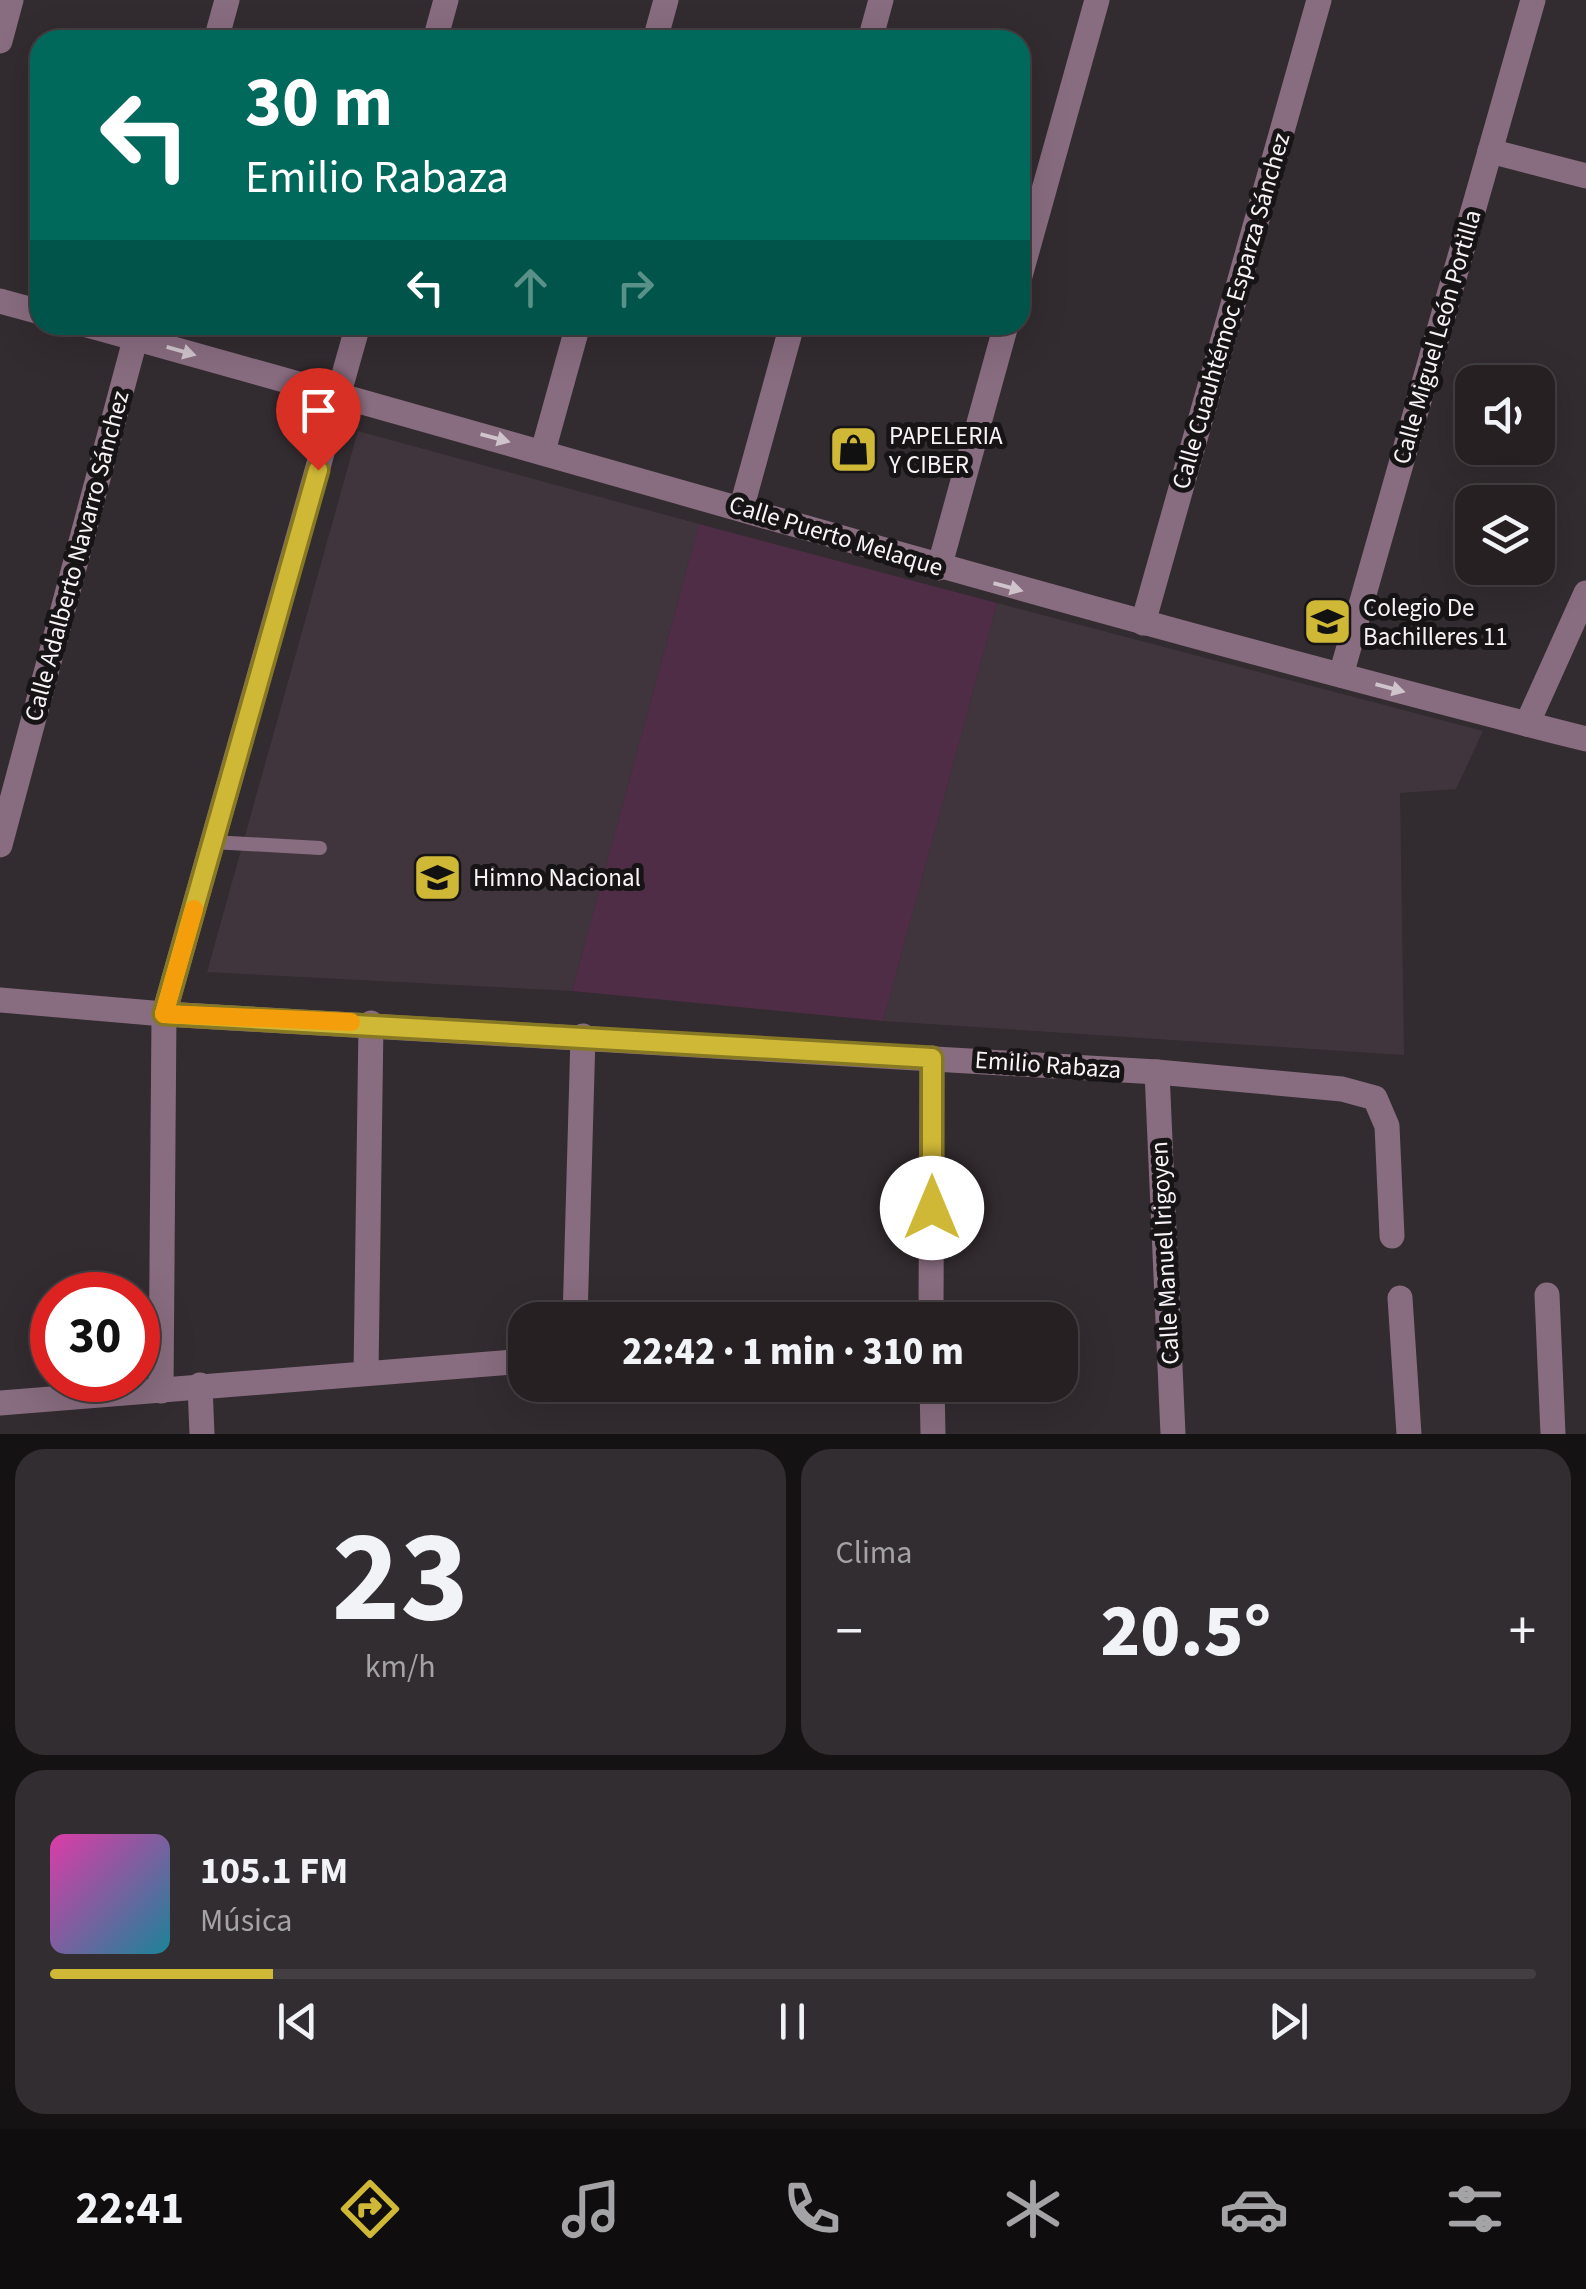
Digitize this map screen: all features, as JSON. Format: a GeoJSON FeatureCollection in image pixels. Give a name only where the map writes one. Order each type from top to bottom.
{"type":"FeatureCollection","features":[{"type":"Feature","properties":{"kind":"street"},"geometry":{"type":"LineString","coordinates":[[0,40],[11,0]]}},
{"type":"Feature","properties":{"kind":"street"},"geometry":{"type":"LineString","coordinates":[[219,30],[227,0]]}},
{"type":"Feature","properties":{"kind":"street"},"geometry":{"type":"LineString","coordinates":[[438,30],[446,0]]}},
{"type":"Feature","properties":{"kind":"street"},"geometry":{"type":"LineString","coordinates":[[658,30],[666,0]]}},
{"type":"Feature","properties":{"kind":"street"},"geometry":{"type":"LineString","coordinates":[[873,30],[881,0]]}},
{"type":"Feature","properties":{"kind":"street"},"geometry":{"type":"LineString","coordinates":[[1030,240],[1096,0]]}},
{"type":"Feature","properties":{"kind":"street","name":"Calle Cuauhtémoc Esparza Sánchez"},"geometry":{"type":"LineString","coordinates":[[1143,623],[1318,0]]}},
{"type":"Feature","properties":{"kind":"street","name":"Calle Miguel León Portilla"},"geometry":{"type":"LineString","coordinates":[[1342,675],[1533,0]]}},
{"type":"Feature","properties":{"kind":"street"},"geometry":{"type":"LineString","coordinates":[[1490,150],[1586,176]]}},
{"type":"Feature","properties":{"kind":"street"},"geometry":{"type":"LineString","coordinates":[[0,301],[30,309]]}},
{"type":"Feature","properties":{"kind":"street","name":"Calle Adalberto Navarro Sánchez"},"geometry":{"type":"LineString","coordinates":[[0,845],[136,335]]}},
{"type":"Feature","properties":{"kind":"street","name":"Calle Puerto Melaque"},"geometry":{"type":"LineString","coordinates":[[147,335],[339,395],[742,506],[939,568],[1586,738]]}},
{"type":"Feature","properties":{"kind":"street"},"geometry":{"type":"LineString","coordinates":[[355,335],[164,1014],[160,1391],[508,1361]]}},
{"type":"Feature","properties":{"kind":"street"},"geometry":{"type":"LineString","coordinates":[[544,452],[575,335]]}},
{"type":"Feature","properties":{"kind":"street"},"geometry":{"type":"LineString","coordinates":[[742,506],[789,335]]}},
{"type":"Feature","properties":{"kind":"street"},"geometry":{"type":"LineString","coordinates":[[939,568],[1003,335]]}},
{"type":"Feature","properties":{"kind":"street"},"geometry":{"type":"LineString","coordinates":[[1527,724],[1586,593]]}},
{"type":"Feature","properties":{"kind":"street","name":"Emilio Rabaza"},"geometry":{"type":"LineString","coordinates":[[0,1000],[164,1014],[371,1023],[1156,1072],[1342,1088],[1375,1098],[1387,1126],[1392,1236]]}},
{"type":"Feature","properties":{"kind":"street"},"geometry":{"type":"LineString","coordinates":[[366,1373],[371,1023]]}},
{"type":"Feature","properties":{"kind":"street"},"geometry":{"type":"LineString","coordinates":[[576,1302],[583,1036]]}},
{"type":"Feature","properties":{"kind":"street"},"geometry":{"type":"LineString","coordinates":[[931,1302],[932,1058]]}},
{"type":"Feature","properties":{"kind":"street","name":"Calle Manuel Irigoyen"},"geometry":{"type":"LineString","coordinates":[[1156,1072],[1173,1434]]}},
{"type":"Feature","properties":{"kind":"street"},"geometry":{"type":"LineString","coordinates":[[1547,1295],[1553,1434]]}},
{"type":"Feature","properties":{"kind":"street"},"geometry":{"type":"LineString","coordinates":[[1400,1298],[1408,1434]]}},
{"type":"Feature","properties":{"kind":"street"},"geometry":{"type":"LineString","coordinates":[[200,1385],[202,1434]]}},
{"type":"Feature","properties":{"kind":"street"},"geometry":{"type":"LineString","coordinates":[[0,1403],[30,1401]]}},
{"type":"Feature","properties":{"kind":"street"},"geometry":{"type":"LineString","coordinates":[[932,1402],[933,1434]]}},
{"type":"Feature","properties":{"kind":"lane"},"geometry":{"type":"LineString","coordinates":[[212,842],[320,848]]}},
{"type":"Feature","properties":{"kind":"shaded area"},"geometry":{"type":"Polygon","coordinates":[[[358,431],[699,524],[572,991],[207,972],[358,431]]]}},
{"type":"Feature","properties":{"kind":"shaded area"},"geometry":{"type":"Polygon","coordinates":[[[699,524],[997,603],[883,1021],[572,991],[699,524]]]}},
{"type":"Feature","properties":{"kind":"shaded area"},"geometry":{"type":"Polygon","coordinates":[[[997,603],[1483,731],[1456,789],[1400,793],[1404,1055],[883,1021],[997,603]]]}},
{"type":"Feature","properties":{"kind":"slow traffic"},"geometry":{"type":"LineString","coordinates":[[194,909],[164,1014],[351,1022]]}},
{"type":"Feature","properties":{"kind":"place","name":"PAPELERIA Y CIBER"},"geometry":{"type":"Point","coordinates":[854,450]}},
{"type":"Feature","properties":{"kind":"place","name":"Colegio De Bachilleres 11"},"geometry":{"type":"Point","coordinates":[1328,622]}},
{"type":"Feature","properties":{"kind":"place","name":"Himno Nacional"},"geometry":{"type":"Point","coordinates":[438,878]}},
{"type":"Feature","properties":{"kind":"route"},"geometry":{"type":"LineString","coordinates":[[318,470],[164,1014],[932,1058],[932,1208]]}}]}
